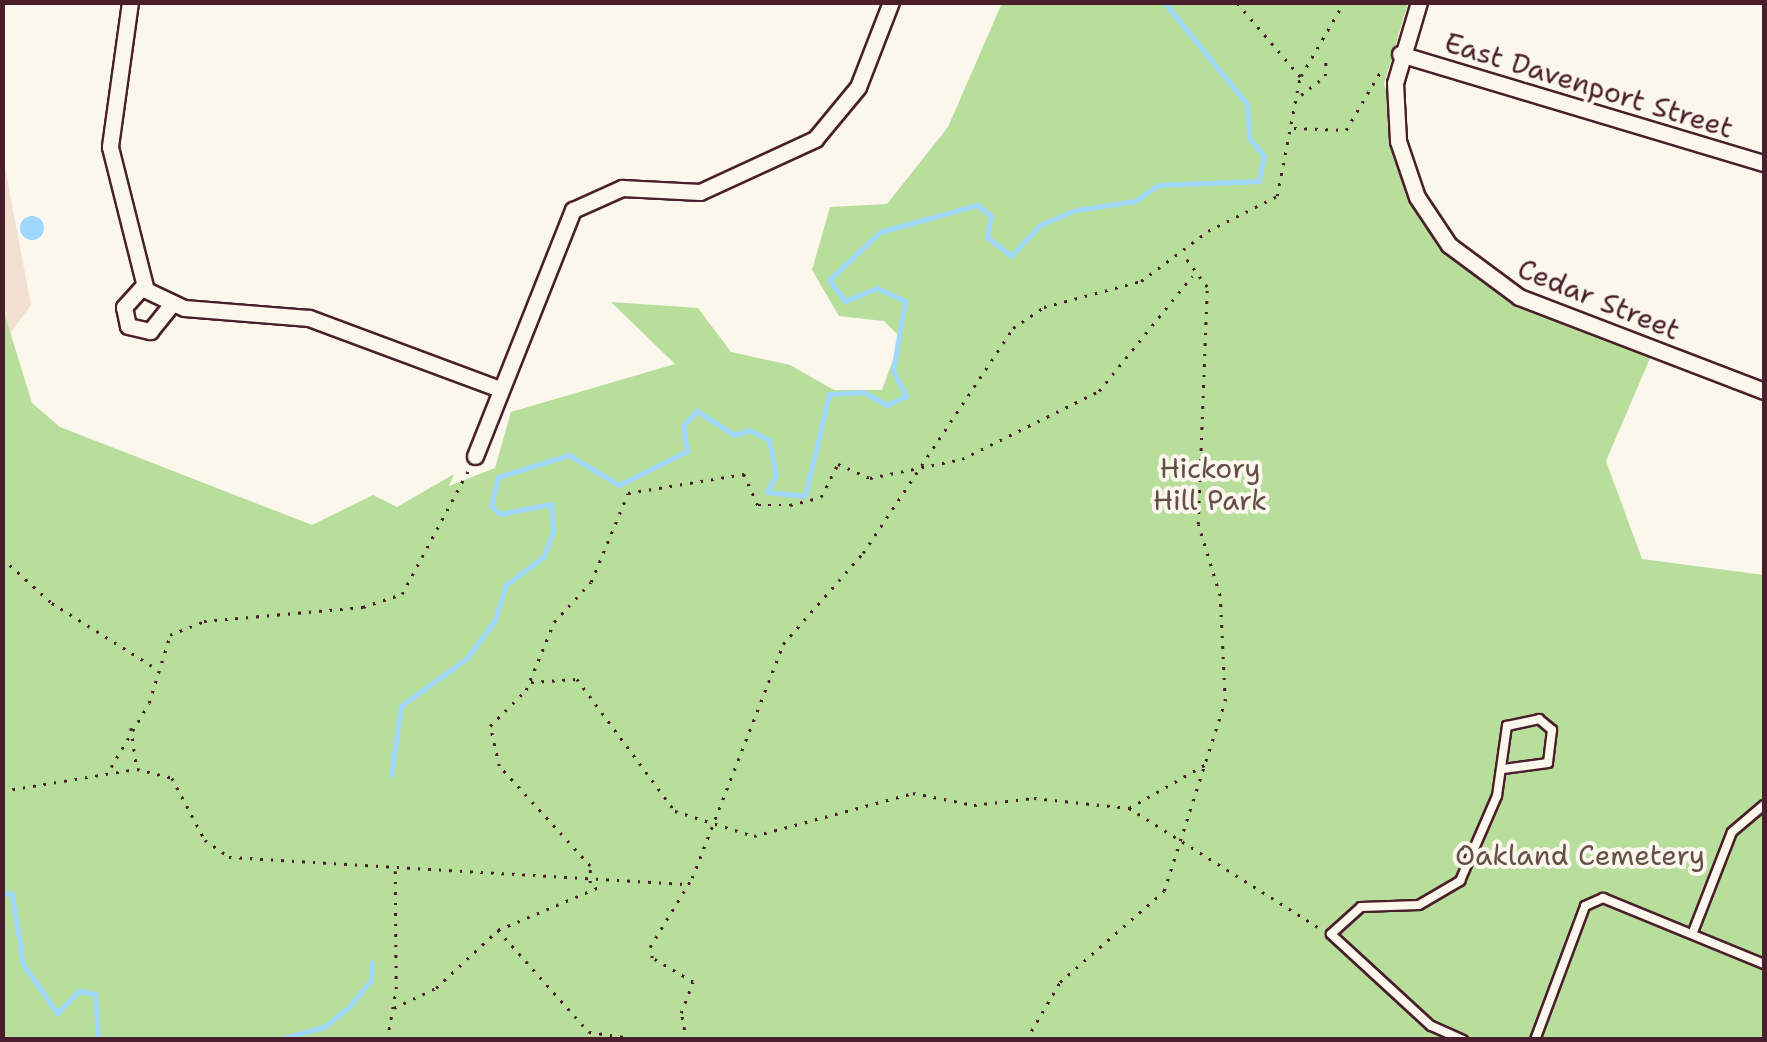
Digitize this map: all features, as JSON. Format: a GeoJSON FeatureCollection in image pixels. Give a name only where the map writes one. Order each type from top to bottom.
{"type":"FeatureCollection","features":[{"type":"Feature","properties":{"kind":"street"},"geometry":{"type":"LineString","coordinates":[[130,2],[110,148],[144,285],[172,304],[309,318],[497,388]]}},
{"type":"Feature","properties":{"kind":"street"},"geometry":{"type":"LineString","coordinates":[[475,456],[497,388],[573,210],[622,188],[700,192],[798,150],[846,108],[891,2]]}},
{"type":"Feature","properties":{"kind":"street"},"geometry":{"type":"LineString","coordinates":[[1399,60],[1419,2]]}},
{"type":"Feature","properties":{"kind":"street","name":"East Davenport Street"},"geometry":{"type":"LineString","coordinates":[[1399,60],[1764,163]]}},
{"type":"Feature","properties":{"kind":"street","name":"Cedar Street"},"geometry":{"type":"LineString","coordinates":[[1399,60],[1405,170],[1431,222],[1470,266],[1519,297],[1764,391]]}},
{"type":"Feature","properties":{"kind":"street"},"geometry":{"type":"LineString","coordinates":[[144,285],[124,307],[128,326],[150,332],[172,304]]}},
{"type":"Feature","properties":{"kind":"lane"},"geometry":{"type":"LineString","coordinates":[[1463,1040],[1431,1026],[1331,934],[1361,908],[1419,904],[1460,881],[1503,769],[1508,726],[1539,718],[1552,730],[1548,763],[1503,769]]}},
{"type":"Feature","properties":{"kind":"lane"},"geometry":{"type":"LineString","coordinates":[[1693,932],[1732,832],[1764,805]]}},
{"type":"Feature","properties":{"kind":"lane"},"geometry":{"type":"LineString","coordinates":[[1535,1040],[1585,906],[1603,898],[1764,964]]}},
{"type":"Feature","properties":{"kind":"path"},"geometry":{"type":"LineString","coordinates":[[1236,2],[1300,77]]}},
{"type":"Feature","properties":{"kind":"path"},"geometry":{"type":"LineString","coordinates":[[686,1040],[680,1014],[693,982],[652,958],[650,947],[686,884],[769,668],[863,553],[913,469],[1013,328],[1044,308],[1142,281],[1278,196],[1300,96],[1300,77],[1348,4]]}},
{"type":"Feature","properties":{"kind":"path"},"geometry":{"type":"LineString","coordinates":[[1300,96],[1324,76],[1326,56]]}},
{"type":"Feature","properties":{"kind":"path"},"geometry":{"type":"LineString","coordinates":[[1293,128],[1346,130],[1376,73],[1399,60]]}},
{"type":"Feature","properties":{"kind":"path"},"geometry":{"type":"LineString","coordinates":[[1026,1040],[1060,982],[1164,890],[1207,764],[1228,670],[1220,596],[1198,524],[1196,392],[1208,309],[1206,288],[1192,276],[1183,254]]}},
{"type":"Feature","properties":{"kind":"path"},"geometry":{"type":"LineString","coordinates":[[590,883],[590,866],[499,766],[490,726],[529,682],[554,622],[591,582],[628,494],[744,474],[758,505],[790,505],[821,497],[838,464],[870,478],[1016,438],[1031,420],[1052,421],[1099,391],[1192,276]]}},
{"type":"Feature","properties":{"kind":"path"},"geometry":{"type":"LineString","coordinates":[[110,768],[131,726],[149,704],[154,666],[185,626],[363,608],[402,594],[475,456]]}},
{"type":"Feature","properties":{"kind":"path"},"geometry":{"type":"LineString","coordinates":[[2,558],[52,603],[154,666]]}},
{"type":"Feature","properties":{"kind":"path"},"geometry":{"type":"LineString","coordinates":[[529,682],[577,679],[675,811],[710,825],[754,836],[913,793],[974,805],[1034,798],[1129,808],[1331,934]]}},
{"type":"Feature","properties":{"kind":"path"},"geometry":{"type":"LineString","coordinates":[[131,726],[137,769]]}},
{"type":"Feature","properties":{"kind":"path"},"geometry":{"type":"LineString","coordinates":[[1129,808],[1207,764]]}},
{"type":"Feature","properties":{"kind":"path"},"geometry":{"type":"LineString","coordinates":[[2,791],[110,768],[137,769],[172,778],[205,840],[229,857],[605,884],[686,884]]}},
{"type":"Feature","properties":{"kind":"path"},"geometry":{"type":"LineString","coordinates":[[386,1040],[394,1008],[395,870]]}},
{"type":"Feature","properties":{"kind":"path"},"geometry":{"type":"LineString","coordinates":[[394,1008],[436,988],[498,930],[605,884]]}},
{"type":"Feature","properties":{"kind":"path"},"geometry":{"type":"LineString","coordinates":[[498,930],[588,1032],[645,1040]]}},
{"type":"Feature","properties":{"kind":"shaded area"},"geometry":{"type":"Polygon","coordinates":[[[2,152],[31,305],[3,343],[2,343],[2,152]]]}},
{"type":"Feature","properties":{"kind":"green space","name":"Hickory Hill Park"},"geometry":{"type":"Polygon","coordinates":[[[1002,3],[1408,3],[1384,84],[1431,222],[1519,297],[1654,349],[1606,461],[1642,559],[1764,575],[1764,1039],[3,1039],[3,309],[32,403],[60,427],[312,525],[373,495],[397,507],[454,474],[449,486],[495,468],[511,412],[675,364],[611,302],[698,308],[731,352],[790,365],[834,390],[882,390],[901,338],[884,321],[839,316],[812,270],[830,207],[887,204],[948,127],[1002,3]]]}},
{"type":"Feature","properties":{"kind":"water"},"geometry":{"type":"Polygon","coordinates":[[[32,216],[44,228],[32,240],[20,228],[32,216]]]}},
{"type":"Feature","properties":{"kind":"waterway"},"geometry":{"type":"LineString","coordinates":[[391,775],[401,706],[467,658],[495,620],[506,585],[544,556],[553,531],[551,504],[500,514],[491,506],[498,477],[569,455],[619,485],[687,451],[683,426],[697,411],[734,435],[749,430],[769,440],[776,475],[767,492],[805,496],[829,394],[863,392],[887,405],[906,396],[893,370],[905,301],[877,288],[845,301],[829,280],[880,232],[977,205],[991,216],[987,237],[1011,256],[1040,225],[1076,210],[1135,201],[1159,185],[1259,181],[1264,156],[1249,138],[1247,104],[1164,2]]}},
{"type":"Feature","properties":{"kind":"waterway"},"geometry":{"type":"LineString","coordinates":[[2,893],[12,894],[23,964],[57,1013],[79,991],[95,994],[98,1040]]}},
{"type":"Feature","properties":{"kind":"waterway"},"geometry":{"type":"LineString","coordinates":[[276,1040],[324,1027],[349,1007],[371,980],[372,963]]}},
{"type":"Feature","properties":{"kind":"park label","name":"Oakland Cemetery"},"geometry":{"type":"Point","coordinates":[1580,855]}}]}
